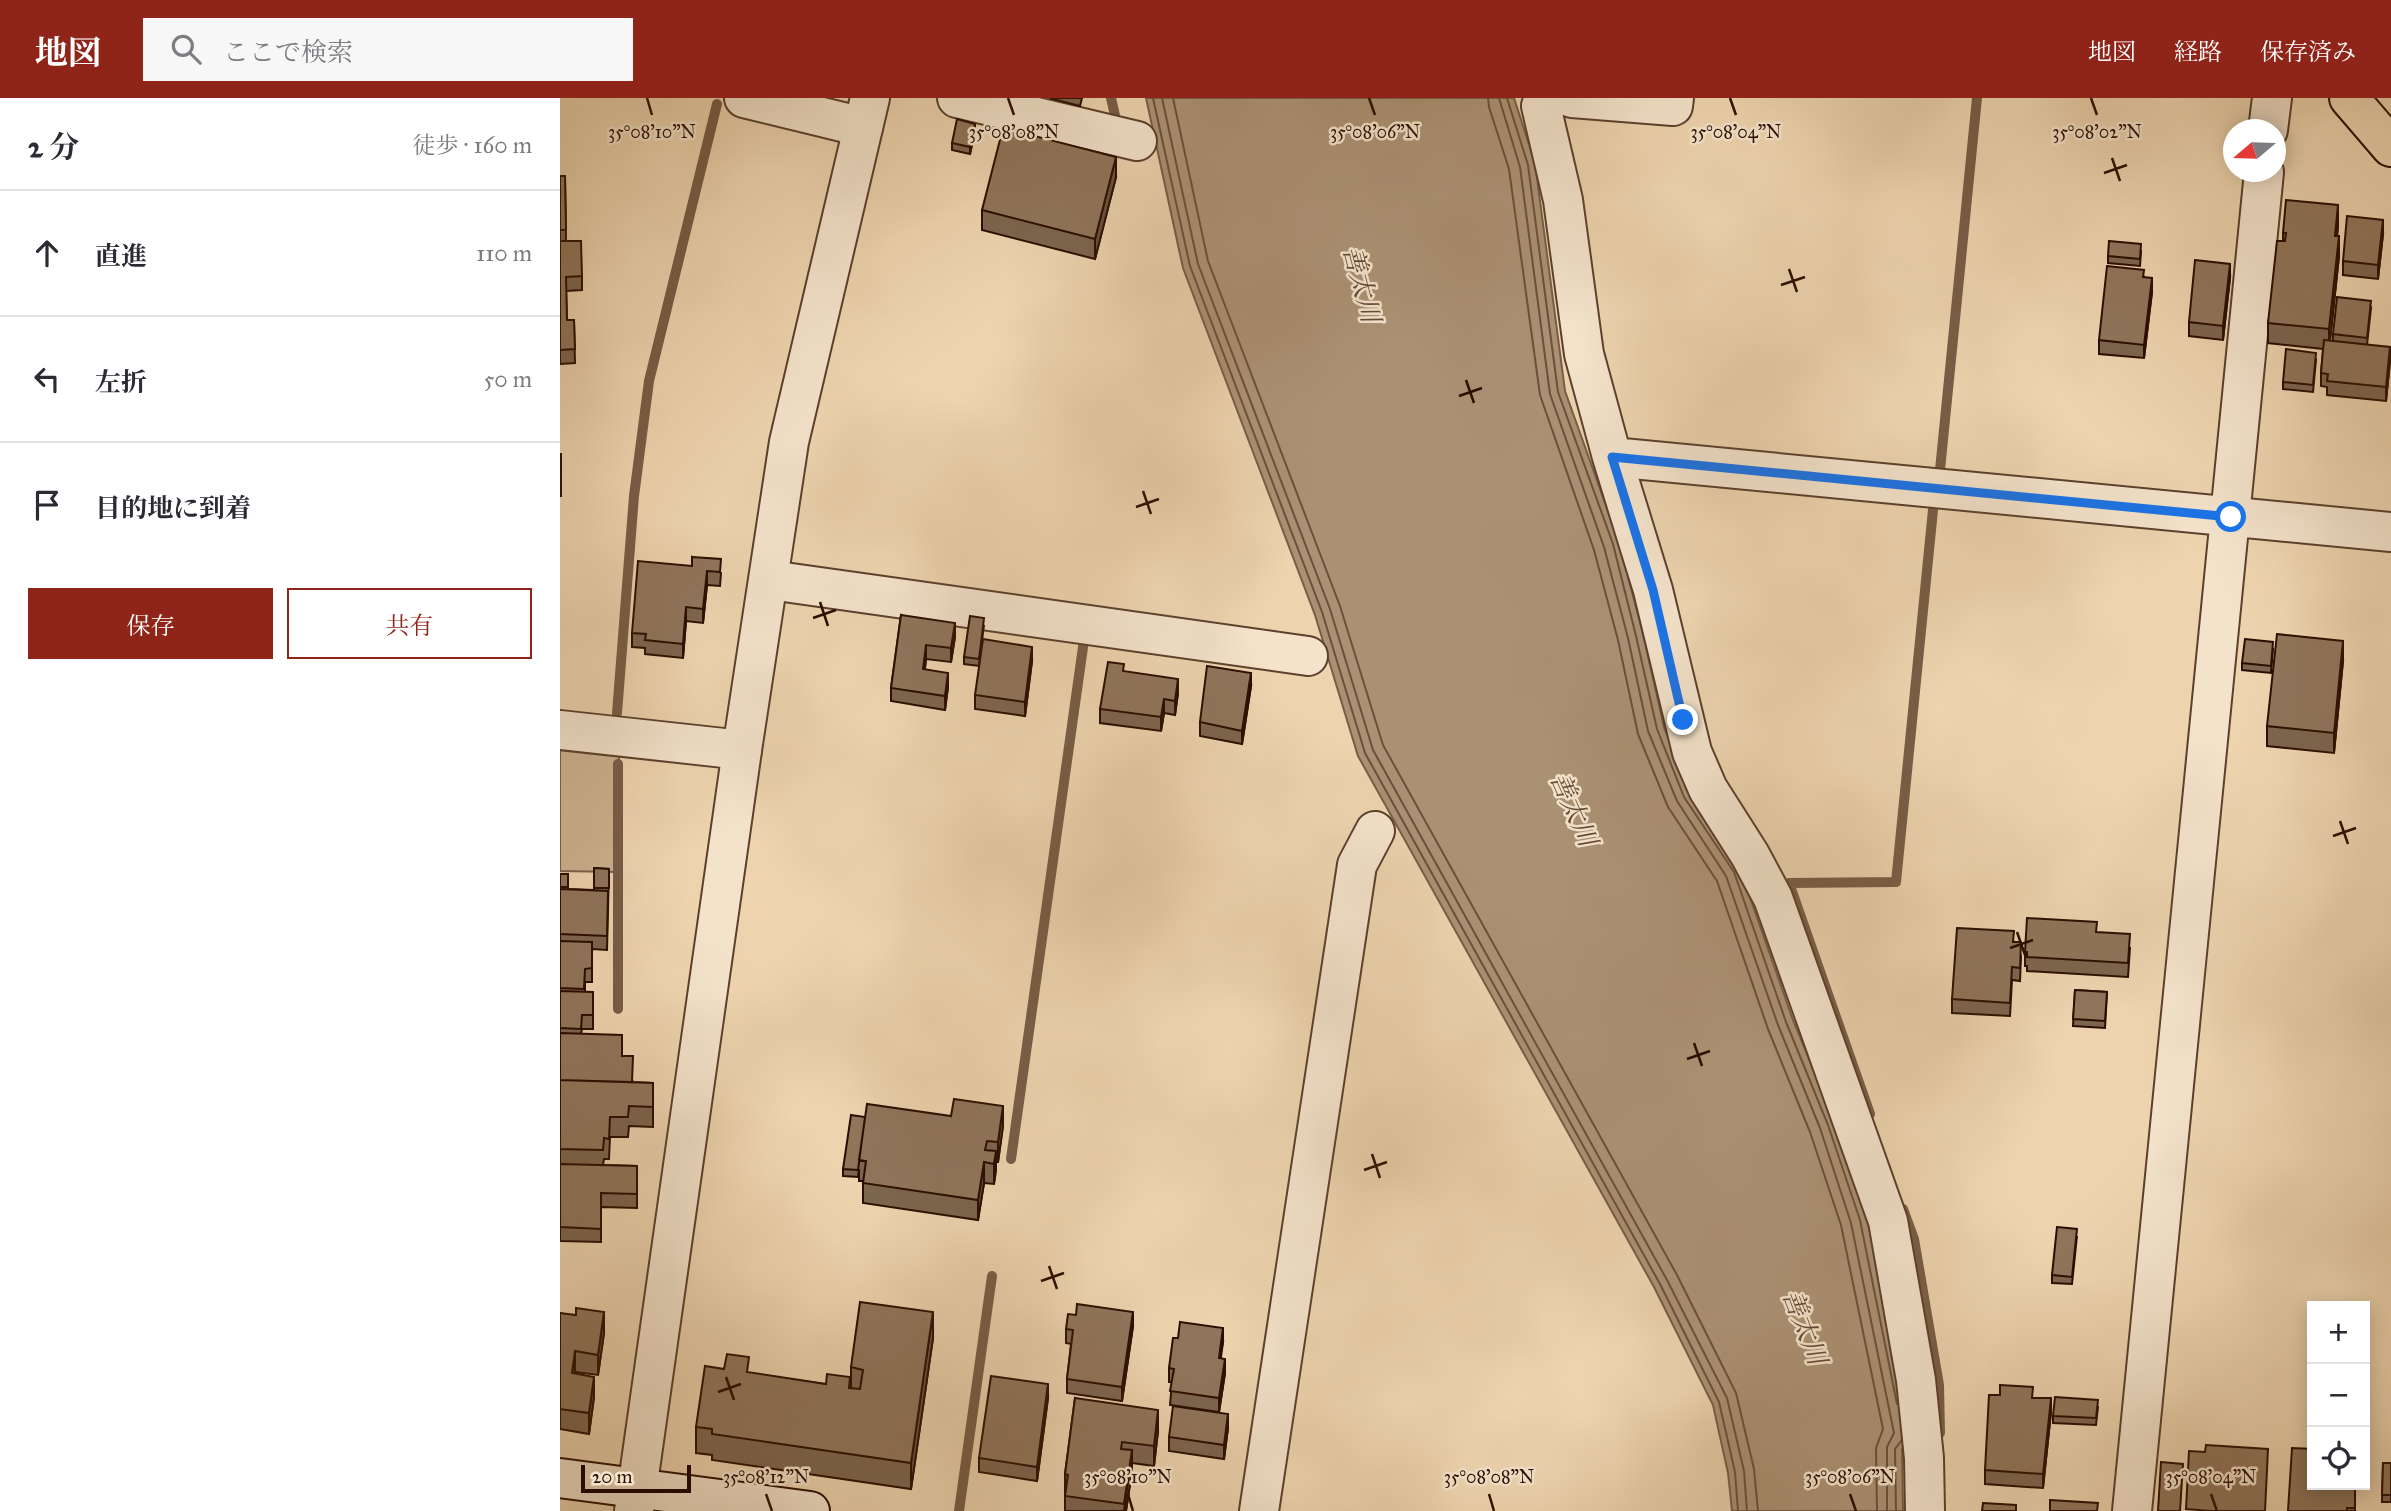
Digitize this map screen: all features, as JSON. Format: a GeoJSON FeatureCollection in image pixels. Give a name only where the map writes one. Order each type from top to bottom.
{"type":"FeatureCollection","features":[{"type":"Feature","properties":{"kind":"main road"},"geometry":{"type":"LineString","coordinates":[[2349,98],[2391,147]]}},
{"type":"Feature","properties":{"kind":"street"},"geometry":{"type":"LineString","coordinates":[[636,1499],[789,442],[867,112],[744,98]]}},
{"type":"Feature","properties":{"kind":"street"},"geometry":{"type":"LineString","coordinates":[[957,98],[1137,141]]}},
{"type":"Feature","properties":{"kind":"street"},"geometry":{"type":"LineString","coordinates":[[1546,98],[1541,106],[1542,119],[1563,200],[1584,354],[1653,590],[1692,751],[1708,789],[1750,855],[1773,898],[1888,1221],[1916,1380],[1924,1458],[1925,1511]]}},
{"type":"Feature","properties":{"kind":"street"},"geometry":{"type":"LineString","coordinates":[[1572,98],[1673,106],[1674,98]]}},
{"type":"Feature","properties":{"kind":"street"},"geometry":{"type":"LineString","coordinates":[[2270,119],[2272,98]]}},
{"type":"Feature","properties":{"kind":"street"},"geometry":{"type":"LineString","coordinates":[[2132,1511],[2263,182]]}},
{"type":"Feature","properties":{"kind":"street"},"geometry":{"type":"LineString","coordinates":[[1612,457],[2391,532]]}},
{"type":"Feature","properties":{"kind":"street"},"geometry":{"type":"LineString","coordinates":[[770,580],[1308,656]]}},
{"type":"Feature","properties":{"kind":"street"},"geometry":{"type":"LineString","coordinates":[[560,730],[743,750]]}},
{"type":"Feature","properties":{"kind":"street"},"geometry":{"type":"LineString","coordinates":[[1259,1511],[1357,865],[1375,831]]}},
{"type":"Feature","properties":{"kind":"street"},"geometry":{"type":"LineString","coordinates":[[560,1478],[636,1499],[810,1511]]}},
{"type":"Feature","properties":{"kind":"shaded area"},"geometry":{"type":"Polygon","coordinates":[[[560,743],[619,751],[618,872],[560,871],[560,743]]]}},
{"type":"Feature","properties":{"kind":"water","name":"善太川"},"geometry":{"type":"Polygon","coordinates":[[[1146,98],[1514,98],[1535,163],[1565,391],[1619,542],[1664,727],[1690,793],[1740,869],[1793,1020],[1835,1122],[1867,1218],[1912,1441],[1902,1449],[1903,1511],[1732,1511],[1728,1473],[1713,1405],[1654,1287],[1358,756],[1315,615],[1183,268],[1146,98]]]}},
{"type":"Feature","properties":{"kind":"building"},"geometry":{"type":"Polygon","coordinates":[[[957,119],[975,124],[970,147],[952,143],[957,119]]]}},
{"type":"Feature","properties":{"kind":"building"},"geometry":{"type":"Polygon","coordinates":[[[1003,128],[1116,157],[1095,239],[982,210],[1003,128]]]}},
{"type":"Feature","properties":{"kind":"building"},"geometry":{"type":"Polygon","coordinates":[[[560,176],[565,176],[566,230],[560,230],[560,176]]]}},
{"type":"Feature","properties":{"kind":"building"},"geometry":{"type":"Polygon","coordinates":[[[2286,200],[2338,205],[2335,236],[2339,236],[2329,329],[2268,323],[2277,241],[2285,241],[2286,233],[2283,233],[2286,200]]]}},
{"type":"Feature","properties":{"kind":"building"},"geometry":{"type":"Polygon","coordinates":[[[2347,216],[2383,220],[2378,265],[2343,261],[2347,216]]]}},
{"type":"Feature","properties":{"kind":"building"},"geometry":{"type":"Polygon","coordinates":[[[560,241],[581,241],[582,276],[566,277],[567,320],[574,320],[575,349],[560,350],[560,241]]]}},
{"type":"Feature","properties":{"kind":"building"},"geometry":{"type":"Polygon","coordinates":[[[2109,241],[2141,244],[2140,259],[2108,256],[2109,241]]]}},
{"type":"Feature","properties":{"kind":"building"},"geometry":{"type":"Polygon","coordinates":[[[2195,260],[2230,264],[2223,326],[2189,322],[2195,260]]]}},
{"type":"Feature","properties":{"kind":"building"},"geometry":{"type":"Polygon","coordinates":[[[2107,266],[2144,270],[2143,277],[2152,278],[2144,345],[2099,340],[2107,266]]]}},
{"type":"Feature","properties":{"kind":"building"},"geometry":{"type":"Polygon","coordinates":[[[2337,297],[2371,301],[2367,338],[2333,334],[2337,297]]]}},
{"type":"Feature","properties":{"kind":"building"},"geometry":{"type":"Polygon","coordinates":[[[2324,340],[2390,347],[2386,387],[2327,381],[2328,374],[2321,373],[2324,340]]]}},
{"type":"Feature","properties":{"kind":"building"},"geometry":{"type":"Polygon","coordinates":[[[2286,349],[2316,353],[2313,385],[2283,382],[2286,349]]]}},
{"type":"Feature","properties":{"kind":"building"},"geometry":{"type":"Polygon","coordinates":[[[561,454],[561,496],[560,496],[561,454]]]}},
{"type":"Feature","properties":{"kind":"building"},"geometry":{"type":"Polygon","coordinates":[[[692,557],[721,559],[720,572],[707,571],[703,609],[686,607],[683,644],[645,640],[646,634],[632,633],[638,561],[692,566],[692,557]]]}},
{"type":"Feature","properties":{"kind":"building"},"geometry":{"type":"Polygon","coordinates":[[[901,615],[955,623],[951,648],[926,645],[923,669],[948,673],[945,696],[891,688],[901,615]]]}},
{"type":"Feature","properties":{"kind":"building"},"geometry":{"type":"Polygon","coordinates":[[[970,616],[984,618],[979,659],[964,657],[970,616]]]}},
{"type":"Feature","properties":{"kind":"building"},"geometry":{"type":"Polygon","coordinates":[[[2277,634],[2343,641],[2334,733],[2267,726],[2277,634]]]}},
{"type":"Feature","properties":{"kind":"building"},"geometry":{"type":"Polygon","coordinates":[[[983,639],[1032,647],[1025,702],[975,695],[983,639]]]}},
{"type":"Feature","properties":{"kind":"building"},"geometry":{"type":"Polygon","coordinates":[[[2245,639],[2273,642],[2271,666],[2242,663],[2245,639]]]}},
{"type":"Feature","properties":{"kind":"building"},"geometry":{"type":"Polygon","coordinates":[[[1108,662],[1124,664],[1123,671],[1178,679],[1175,701],[1164,699],[1161,717],[1100,709],[1108,662]]]}},
{"type":"Feature","properties":{"kind":"building"},"geometry":{"type":"Polygon","coordinates":[[[1207,666],[1251,673],[1242,731],[1200,722],[1207,666]]]}},
{"type":"Feature","properties":{"kind":"building"},"geometry":{"type":"Polygon","coordinates":[[[594,868],[609,869],[609,888],[594,888],[594,868]]]}},
{"type":"Feature","properties":{"kind":"building"},"geometry":{"type":"Polygon","coordinates":[[[560,874],[568,874],[568,887],[560,887],[560,874]]]}},
{"type":"Feature","properties":{"kind":"building"},"geometry":{"type":"Polygon","coordinates":[[[560,889],[608,891],[607,936],[560,934],[560,889]]]}},
{"type":"Feature","properties":{"kind":"building"},"geometry":{"type":"Polygon","coordinates":[[[2027,918],[2097,922],[2096,932],[2130,934],[2128,963],[2027,957],[2027,918]]]}},
{"type":"Feature","properties":{"kind":"building"},"geometry":{"type":"Polygon","coordinates":[[[1957,928],[2014,931],[2013,942],[2021,942],[2020,968],[2012,967],[2010,1003],[1952,999],[1957,928]]]}},
{"type":"Feature","properties":{"kind":"building"},"geometry":{"type":"Polygon","coordinates":[[[560,941],[592,942],[592,968],[585,969],[584,989],[560,988],[560,941]]]}},
{"type":"Feature","properties":{"kind":"building"},"geometry":{"type":"Polygon","coordinates":[[[2075,990],[2107,992],[2105,1021],[2073,1019],[2075,990]]]}},
{"type":"Feature","properties":{"kind":"building"},"geometry":{"type":"Polygon","coordinates":[[[560,991],[593,992],[593,1015],[582,1015],[581,1029],[560,1028],[560,991]]]}},
{"type":"Feature","properties":{"kind":"building"},"geometry":{"type":"Polygon","coordinates":[[[560,1033],[622,1035],[622,1056],[633,1056],[632,1082],[560,1080],[560,1033]]]}},
{"type":"Feature","properties":{"kind":"building"},"geometry":{"type":"Polygon","coordinates":[[[560,1080],[653,1083],[653,1107],[629,1106],[628,1117],[610,1117],[609,1139],[604,1138],[603,1150],[560,1149],[560,1080]]]}},
{"type":"Feature","properties":{"kind":"building"},"geometry":{"type":"Polygon","coordinates":[[[954,1099],[1003,1106],[998,1142],[987,1141],[985,1150],[996,1151],[994,1164],[984,1162],[978,1200],[863,1183],[866,1161],[859,1160],[867,1104],[951,1116],[954,1099]]]}},
{"type":"Feature","properties":{"kind":"building"},"geometry":{"type":"Polygon","coordinates":[[[851,1115],[865,1117],[858,1170],[843,1169],[851,1115]]]}},
{"type":"Feature","properties":{"kind":"building"},"geometry":{"type":"Polygon","coordinates":[[[560,1164],[637,1166],[637,1194],[601,1193],[601,1229],[560,1227],[560,1164]]]}},
{"type":"Feature","properties":{"kind":"building"},"geometry":{"type":"Polygon","coordinates":[[[2057,1227],[2077,1229],[2072,1277],[2052,1275],[2057,1227]]]}},
{"type":"Feature","properties":{"kind":"building"},"geometry":{"type":"Polygon","coordinates":[[[860,1302],[933,1312],[911,1463],[712,1434],[712,1429],[696,1427],[705,1366],[724,1369],[727,1354],[749,1357],[747,1372],[826,1384],[827,1374],[850,1377],[849,1388],[860,1389],[863,1370],[851,1367],[860,1302]]]}},
{"type":"Feature","properties":{"kind":"building"},"geometry":{"type":"Polygon","coordinates":[[[1077,1304],[1133,1312],[1122,1387],[1067,1379],[1073,1330],[1066,1329],[1068,1314],[1076,1315],[1077,1304]]]}},
{"type":"Feature","properties":{"kind":"building"},"geometry":{"type":"Polygon","coordinates":[[[576,1308],[604,1312],[598,1355],[575,1351],[572,1373],[594,1377],[589,1413],[560,1409],[560,1313],[576,1315],[576,1308]]]}},
{"type":"Feature","properties":{"kind":"building"},"geometry":{"type":"Polygon","coordinates":[[[1180,1322],[1223,1328],[1219,1358],[1225,1359],[1219,1398],[1170,1391],[1174,1369],[1169,1368],[1173,1338],[1178,1338],[1180,1322]]]}},
{"type":"Feature","properties":{"kind":"building"},"geometry":{"type":"Polygon","coordinates":[[[991,1376],[1048,1384],[1037,1467],[979,1458],[991,1376]]]}},
{"type":"Feature","properties":{"kind":"building"},"geometry":{"type":"Polygon","coordinates":[[[2000,1385],[2033,1387],[2032,1398],[2051,1398],[2043,1474],[1985,1470],[1989,1395],[2000,1395],[2000,1385]]]}},
{"type":"Feature","properties":{"kind":"building"},"geometry":{"type":"Polygon","coordinates":[[[2055,1397],[2098,1400],[2096,1418],[2053,1416],[2055,1397]]]}},
{"type":"Feature","properties":{"kind":"building"},"geometry":{"type":"Polygon","coordinates":[[[1075,1398],[1158,1410],[1154,1446],[1122,1442],[1121,1449],[1132,1450],[1124,1504],[1065,1496],[1068,1475],[1065,1474],[1075,1398]]]}},
{"type":"Feature","properties":{"kind":"building"},"geometry":{"type":"Polygon","coordinates":[[[1173,1406],[1228,1414],[1224,1445],[1169,1437],[1173,1406]]]}},
{"type":"Feature","properties":{"kind":"building"},"geometry":{"type":"Polygon","coordinates":[[[2206,1445],[2268,1449],[2265,1511],[2186,1509],[2189,1451],[2205,1452],[2206,1445]]]}},
{"type":"Feature","properties":{"kind":"building"},"geometry":{"type":"Polygon","coordinates":[[[2292,1448],[2307,1449],[2307,1490],[2355,1490],[2355,1508],[2347,1508],[2347,1511],[2288,1511],[2292,1448]]]}},
{"type":"Feature","properties":{"kind":"building"},"geometry":{"type":"Polygon","coordinates":[[[2161,1462],[2183,1464],[2180,1511],[2158,1511],[2161,1462]]]}},
{"type":"Feature","properties":{"kind":"building"},"geometry":{"type":"Polygon","coordinates":[[[2383,1463],[2391,1463],[2391,1495],[2382,1495],[2383,1463]]]}},
{"type":"Feature","properties":{"kind":"building"},"geometry":{"type":"Polygon","coordinates":[[[2050,1500],[2098,1503],[2097,1511],[2050,1511],[2050,1500]]]}},
{"type":"Feature","properties":{"kind":"building"},"geometry":{"type":"Polygon","coordinates":[[[1983,1503],[2016,1505],[2016,1511],[1982,1511],[1983,1503]]]}},
{"type":"Feature","properties":{"kind":"waterway"},"geometry":{"type":"LineString","coordinates":[[1111,98],[1116,120]]}},
{"type":"Feature","properties":{"kind":"waterway"},"geometry":{"type":"LineString","coordinates":[[1940,470],[1977,98]]}},
{"type":"Feature","properties":{"kind":"waterway"},"geometry":{"type":"LineString","coordinates":[[617,713],[634,496],[649,381],[717,104]]}},
{"type":"Feature","properties":{"kind":"waterway"},"geometry":{"type":"LineString","coordinates":[[1870,1114],[1789,883],[1896,882],[1934,500]]}},
{"type":"Feature","properties":{"kind":"waterway"},"geometry":{"type":"LineString","coordinates":[[1011,1159],[1084,640]]}},
{"type":"Feature","properties":{"kind":"waterway"},"geometry":{"type":"LineString","coordinates":[[618,764],[618,1009]]}},
{"type":"Feature","properties":{"kind":"waterway"},"geometry":{"type":"LineString","coordinates":[[1903,1209],[1914,1239],[1939,1385],[1940,1433]]}},
{"type":"Feature","properties":{"kind":"waterway"},"geometry":{"type":"LineString","coordinates":[[959,1511],[992,1276]]}},
{"type":"Feature","properties":{"kind":"route"},"geometry":{"type":"LineString","coordinates":[[1683,720],[1653,590],[1612,457],[2231,517]]}}]}
